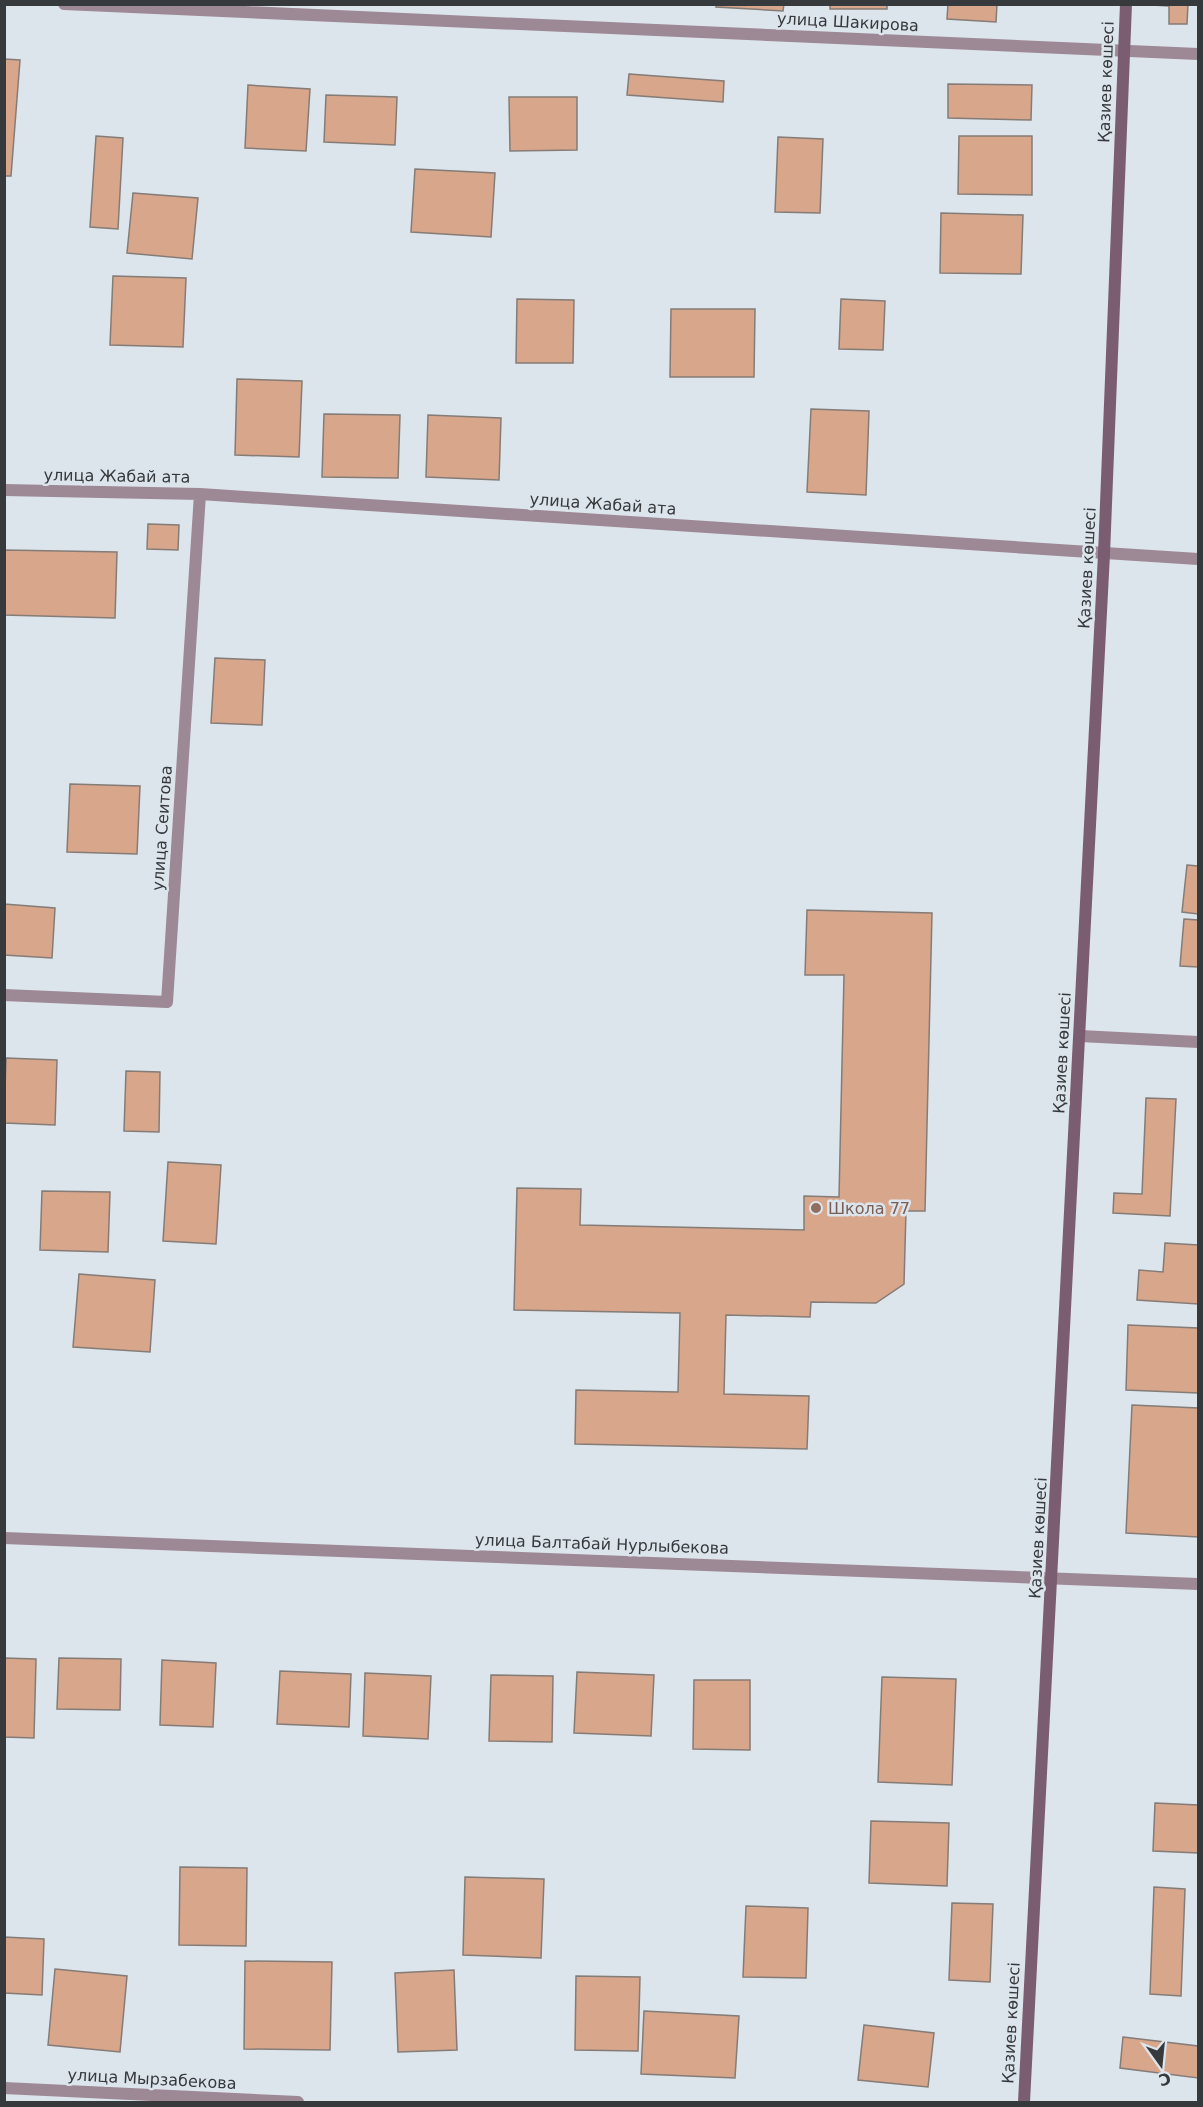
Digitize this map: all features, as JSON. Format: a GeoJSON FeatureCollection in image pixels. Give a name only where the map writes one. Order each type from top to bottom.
{"type":"FeatureCollection","features":[{"type":"Feature","properties":{"kind":"street","name":"улица Шакирова"},"geometry":{"type":"LineString","coordinates":[[64,4],[1198,54]]}},
{"type":"Feature","properties":{"kind":"street","name":"Қазиев көшесі"},"geometry":{"type":"LineString","coordinates":[[1024,2103],[1053,1577],[1104,554],[1126,4]]}},
{"type":"Feature","properties":{"kind":"street","name":"улица Жабай ата"},"geometry":{"type":"LineString","coordinates":[[4,490],[200,494],[1198,559]]}},
{"type":"Feature","properties":{"kind":"street","name":"улица Сеитова"},"geometry":{"type":"LineString","coordinates":[[4,995],[168,1002],[200,494]]}},
{"type":"Feature","properties":{"kind":"street"},"geometry":{"type":"LineString","coordinates":[[1080,1036],[1198,1042]]}},
{"type":"Feature","properties":{"kind":"street","name":"улица Балтабай Нурлыбекова"},"geometry":{"type":"LineString","coordinates":[[4,1538],[1198,1584]]}},
{"type":"Feature","properties":{"kind":"street","name":"улица Мырзабекова"},"geometry":{"type":"LineString","coordinates":[[4,2088],[298,2103]]}},
{"type":"Feature","properties":{"kind":"building"},"geometry":{"type":"Polygon","coordinates":[[[717,4],[784,4],[783,11],[716,7],[717,4]]]}},
{"type":"Feature","properties":{"kind":"building"},"geometry":{"type":"Polygon","coordinates":[[[830,4],[887,4],[887,9],[830,9],[830,4]]]}},
{"type":"Feature","properties":{"kind":"building"},"geometry":{"type":"Polygon","coordinates":[[[948,4],[997,4],[996,22],[947,19],[948,4]]]}},
{"type":"Feature","properties":{"kind":"building"},"geometry":{"type":"Polygon","coordinates":[[[1188,4],[1187,24],[1169,24],[1169,6],[1152,5],[1188,4]]]}},
{"type":"Feature","properties":{"kind":"building"},"geometry":{"type":"Polygon","coordinates":[[[4,59],[20,60],[11,176],[4,176],[4,59]]]}},
{"type":"Feature","properties":{"kind":"building"},"geometry":{"type":"Polygon","coordinates":[[[629,74],[724,81],[723,102],[627,95],[629,74]]]}},
{"type":"Feature","properties":{"kind":"building"},"geometry":{"type":"Polygon","coordinates":[[[948,84],[1032,85],[1031,120],[948,118],[948,84]]]}},
{"type":"Feature","properties":{"kind":"building"},"geometry":{"type":"Polygon","coordinates":[[[248,85],[310,89],[306,151],[245,148],[248,85]]]}},
{"type":"Feature","properties":{"kind":"building"},"geometry":{"type":"Polygon","coordinates":[[[326,95],[397,97],[395,145],[324,142],[326,95]]]}},
{"type":"Feature","properties":{"kind":"building"},"geometry":{"type":"Polygon","coordinates":[[[509,97],[577,97],[577,150],[510,151],[509,97]]]}},
{"type":"Feature","properties":{"kind":"building"},"geometry":{"type":"Polygon","coordinates":[[[96,136],[123,138],[118,229],[90,227],[96,136]]]}},
{"type":"Feature","properties":{"kind":"building"},"geometry":{"type":"Polygon","coordinates":[[[959,136],[1032,136],[1032,195],[958,194],[959,136]]]}},
{"type":"Feature","properties":{"kind":"building"},"geometry":{"type":"Polygon","coordinates":[[[778,137],[823,139],[820,213],[775,212],[778,137]]]}},
{"type":"Feature","properties":{"kind":"building"},"geometry":{"type":"Polygon","coordinates":[[[415,169],[495,173],[491,237],[411,232],[415,169]]]}},
{"type":"Feature","properties":{"kind":"building"},"geometry":{"type":"Polygon","coordinates":[[[133,193],[198,198],[192,259],[127,253],[133,193]]]}},
{"type":"Feature","properties":{"kind":"building"},"geometry":{"type":"Polygon","coordinates":[[[941,213],[1023,215],[1021,274],[940,273],[941,213]]]}},
{"type":"Feature","properties":{"kind":"building"},"geometry":{"type":"Polygon","coordinates":[[[113,276],[186,278],[183,347],[110,345],[113,276]]]}},
{"type":"Feature","properties":{"kind":"building"},"geometry":{"type":"Polygon","coordinates":[[[517,299],[574,300],[573,363],[516,363],[517,299]]]}},
{"type":"Feature","properties":{"kind":"building"},"geometry":{"type":"Polygon","coordinates":[[[841,299],[885,301],[883,350],[839,349],[841,299]]]}},
{"type":"Feature","properties":{"kind":"building"},"geometry":{"type":"Polygon","coordinates":[[[671,309],[755,309],[754,377],[670,377],[671,309]]]}},
{"type":"Feature","properties":{"kind":"building"},"geometry":{"type":"Polygon","coordinates":[[[237,379],[302,381],[299,457],[235,455],[237,379]]]}},
{"type":"Feature","properties":{"kind":"building"},"geometry":{"type":"Polygon","coordinates":[[[811,409],[869,411],[866,495],[807,492],[811,409]]]}},
{"type":"Feature","properties":{"kind":"building"},"geometry":{"type":"Polygon","coordinates":[[[324,414],[400,415],[398,478],[322,477],[324,414]]]}},
{"type":"Feature","properties":{"kind":"building"},"geometry":{"type":"Polygon","coordinates":[[[428,415],[501,418],[499,480],[426,477],[428,415]]]}},
{"type":"Feature","properties":{"kind":"building"},"geometry":{"type":"Polygon","coordinates":[[[148,524],[179,525],[178,550],[147,549],[148,524]]]}},
{"type":"Feature","properties":{"kind":"building"},"geometry":{"type":"Polygon","coordinates":[[[4,550],[117,552],[115,618],[4,615],[4,550]]]}},
{"type":"Feature","properties":{"kind":"building"},"geometry":{"type":"Polygon","coordinates":[[[215,658],[265,660],[262,725],[211,723],[215,658]]]}},
{"type":"Feature","properties":{"kind":"building"},"geometry":{"type":"Polygon","coordinates":[[[70,784],[140,786],[137,854],[67,852],[70,784]]]}},
{"type":"Feature","properties":{"kind":"building"},"geometry":{"type":"Polygon","coordinates":[[[1187,865],[1198,866],[1198,914],[1182,912],[1187,865]]]}},
{"type":"Feature","properties":{"kind":"building"},"geometry":{"type":"Polygon","coordinates":[[[4,904],[55,908],[52,958],[4,955],[4,904]]]}},
{"type":"Feature","properties":{"kind":"building"},"geometry":{"type":"Polygon","coordinates":[[[807,910],[932,913],[925,1211],[906,1211],[904,1284],[876,1303],[811,1302],[810,1317],[726,1315],[724,1394],[809,1396],[807,1449],[575,1444],[576,1390],[678,1392],[680,1313],[514,1310],[517,1188],[581,1189],[580,1225],[804,1230],[804,1196],[839,1197],[844,975],[805,975],[807,910]]]}},
{"type":"Feature","properties":{"kind":"building"},"geometry":{"type":"Polygon","coordinates":[[[1184,919],[1198,920],[1198,967],[1180,966],[1184,919]]]}},
{"type":"Feature","properties":{"kind":"building"},"geometry":{"type":"Polygon","coordinates":[[[6,1058],[57,1060],[55,1125],[4,1123],[6,1058]]]}},
{"type":"Feature","properties":{"kind":"building"},"geometry":{"type":"Polygon","coordinates":[[[126,1071],[160,1072],[159,1132],[124,1131],[126,1071]]]}},
{"type":"Feature","properties":{"kind":"building"},"geometry":{"type":"Polygon","coordinates":[[[1146,1098],[1176,1099],[1170,1216],[1113,1213],[1114,1193],[1142,1194],[1146,1098]]]}},
{"type":"Feature","properties":{"kind":"building"},"geometry":{"type":"Polygon","coordinates":[[[168,1162],[221,1165],[216,1244],[163,1241],[168,1162]]]}},
{"type":"Feature","properties":{"kind":"building"},"geometry":{"type":"Polygon","coordinates":[[[42,1191],[110,1192],[108,1252],[40,1250],[42,1191]]]}},
{"type":"Feature","properties":{"kind":"building"},"geometry":{"type":"Polygon","coordinates":[[[1165,1243],[1198,1245],[1198,1304],[1137,1300],[1139,1270],[1163,1272],[1165,1243]]]}},
{"type":"Feature","properties":{"kind":"building"},"geometry":{"type":"Polygon","coordinates":[[[79,1274],[155,1280],[150,1352],[73,1347],[79,1274]]]}},
{"type":"Feature","properties":{"kind":"building"},"geometry":{"type":"Polygon","coordinates":[[[1128,1325],[1198,1328],[1198,1393],[1126,1390],[1128,1325]]]}},
{"type":"Feature","properties":{"kind":"building"},"geometry":{"type":"Polygon","coordinates":[[[1132,1405],[1198,1408],[1198,1537],[1126,1533],[1132,1405]]]}},
{"type":"Feature","properties":{"kind":"building"},"geometry":{"type":"Polygon","coordinates":[[[4,1658],[36,1659],[34,1738],[4,1737],[4,1658]]]}},
{"type":"Feature","properties":{"kind":"building"},"geometry":{"type":"Polygon","coordinates":[[[59,1658],[121,1659],[120,1710],[57,1709],[59,1658]]]}},
{"type":"Feature","properties":{"kind":"building"},"geometry":{"type":"Polygon","coordinates":[[[162,1660],[216,1663],[213,1727],[160,1725],[162,1660]]]}},
{"type":"Feature","properties":{"kind":"building"},"geometry":{"type":"Polygon","coordinates":[[[280,1671],[351,1674],[349,1727],[277,1724],[280,1671]]]}},
{"type":"Feature","properties":{"kind":"building"},"geometry":{"type":"Polygon","coordinates":[[[577,1672],[654,1675],[651,1736],[574,1733],[577,1672]]]}},
{"type":"Feature","properties":{"kind":"building"},"geometry":{"type":"Polygon","coordinates":[[[365,1673],[431,1676],[428,1739],[363,1736],[365,1673]]]}},
{"type":"Feature","properties":{"kind":"building"},"geometry":{"type":"Polygon","coordinates":[[[491,1675],[553,1676],[552,1742],[489,1741],[491,1675]]]}},
{"type":"Feature","properties":{"kind":"building"},"geometry":{"type":"Polygon","coordinates":[[[882,1677],[956,1679],[952,1785],[878,1782],[882,1677]]]}},
{"type":"Feature","properties":{"kind":"building"},"geometry":{"type":"Polygon","coordinates":[[[694,1680],[750,1680],[750,1750],[693,1749],[694,1680]]]}},
{"type":"Feature","properties":{"kind":"building"},"geometry":{"type":"Polygon","coordinates":[[[1155,1803],[1198,1805],[1198,1853],[1153,1851],[1155,1803]]]}},
{"type":"Feature","properties":{"kind":"building"},"geometry":{"type":"Polygon","coordinates":[[[871,1821],[949,1823],[947,1886],[869,1883],[871,1821]]]}},
{"type":"Feature","properties":{"kind":"building"},"geometry":{"type":"Polygon","coordinates":[[[180,1867],[247,1868],[246,1946],[179,1945],[180,1867]]]}},
{"type":"Feature","properties":{"kind":"building"},"geometry":{"type":"Polygon","coordinates":[[[465,1877],[544,1879],[541,1958],[463,1955],[465,1877]]]}},
{"type":"Feature","properties":{"kind":"building"},"geometry":{"type":"Polygon","coordinates":[[[1154,1887],[1185,1889],[1181,1996],[1150,1994],[1154,1887]]]}},
{"type":"Feature","properties":{"kind":"building"},"geometry":{"type":"Polygon","coordinates":[[[952,1903],[993,1904],[990,1982],[949,1980],[952,1903]]]}},
{"type":"Feature","properties":{"kind":"building"},"geometry":{"type":"Polygon","coordinates":[[[746,1906],[808,1908],[806,1978],[743,1977],[746,1906]]]}},
{"type":"Feature","properties":{"kind":"building"},"geometry":{"type":"Polygon","coordinates":[[[4,1937],[44,1939],[42,1995],[4,1993],[4,1937]]]}},
{"type":"Feature","properties":{"kind":"building"},"geometry":{"type":"Polygon","coordinates":[[[245,1961],[332,1962],[330,2050],[244,2049],[245,1961]]]}},
{"type":"Feature","properties":{"kind":"building"},"geometry":{"type":"Polygon","coordinates":[[[55,1969],[127,1976],[120,2052],[48,2045],[55,1969]]]}},
{"type":"Feature","properties":{"kind":"building"},"geometry":{"type":"Polygon","coordinates":[[[454,1970],[457,2050],[398,2052],[395,1973],[454,1970]]]}},
{"type":"Feature","properties":{"kind":"building"},"geometry":{"type":"Polygon","coordinates":[[[576,1976],[640,1977],[638,2051],[575,2050],[576,1976]]]}},
{"type":"Feature","properties":{"kind":"building"},"geometry":{"type":"Polygon","coordinates":[[[644,2011],[739,2016],[735,2078],[641,2074],[644,2011]]]}},
{"type":"Feature","properties":{"kind":"building"},"geometry":{"type":"Polygon","coordinates":[[[864,2025],[934,2033],[928,2087],[858,2080],[864,2025]]]}},
{"type":"Feature","properties":{"kind":"building"},"geometry":{"type":"Polygon","coordinates":[[[1123,2037],[1198,2046],[1198,2078],[1120,2068],[1123,2037]]]}},
{"type":"Feature","properties":{"kind":"place","name":"Школа 77"},"geometry":{"type":"Point","coordinates":[816,1208]}}]}
